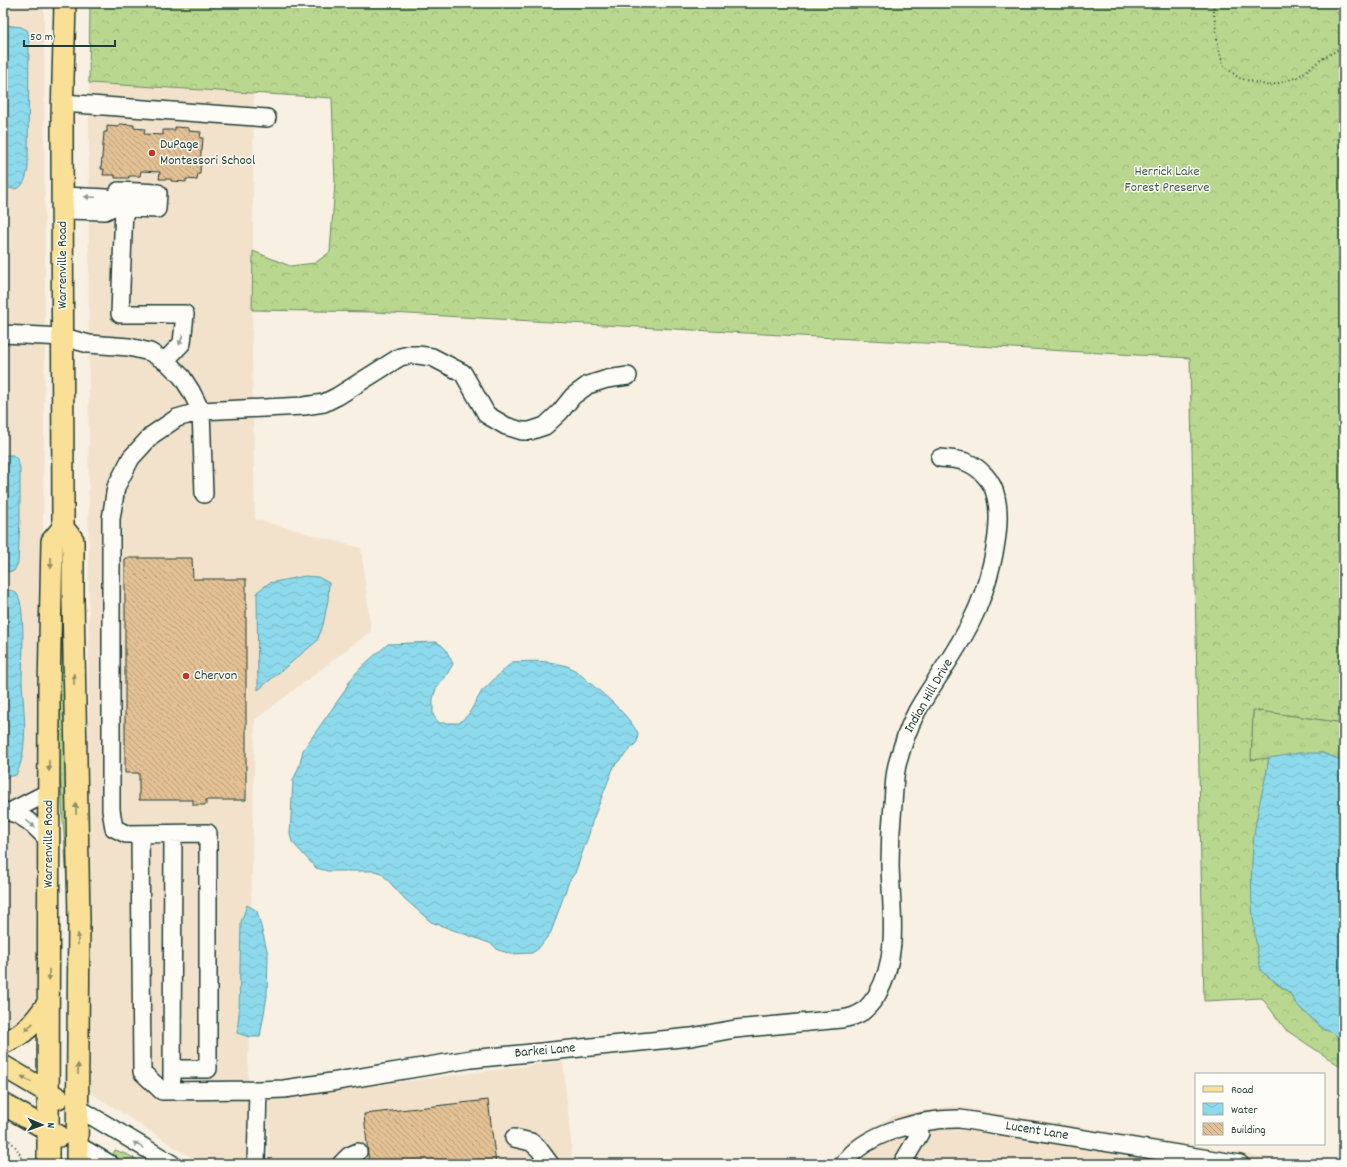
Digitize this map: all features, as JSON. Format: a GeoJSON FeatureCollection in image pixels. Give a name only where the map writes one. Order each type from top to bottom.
{"type":"FeatureCollection","features":[{"type":"Feature","properties":{"kind":"main road","name":"Warrenville Road"},"geometry":{"type":"LineString","coordinates":[[65,3],[62,103],[63,528],[73,540],[78,919],[77,1155]]}},
{"type":"Feature","properties":{"kind":"main road","name":"Warrenville Road"},"geometry":{"type":"LineString","coordinates":[[48,1164],[48,840],[52,541],[63,528]]}},
{"type":"Feature","properties":{"kind":"main road"},"geometry":{"type":"LineString","coordinates":[[3,1043],[16,1038],[29,1029],[48,1003]]}},
{"type":"Feature","properties":{"kind":"main road"},"geometry":{"type":"LineString","coordinates":[[3,1066],[48,1093],[78,1108]]}},
{"type":"Feature","properties":{"kind":"main road"},"geometry":{"type":"LineString","coordinates":[[3,1104],[48,1130],[77,1155]]}},
{"type":"Feature","properties":{"kind":"street"},"geometry":{"type":"LineString","coordinates":[[62,103],[267,118]]}},
{"type":"Feature","properties":{"kind":"street"},"geometry":{"type":"LineString","coordinates":[[63,203],[105,211],[118,207],[120,314],[185,314],[182,343],[165,361]]}},
{"type":"Feature","properties":{"kind":"street"},"geometry":{"type":"LineString","coordinates":[[3,334],[63,336],[89,344],[129,347],[150,352],[165,361],[182,377],[201,411],[204,494]]}},
{"type":"Feature","properties":{"kind":"street"},"geometry":{"type":"LineString","coordinates":[[172,1069],[208,1069],[208,833],[126,834],[114,828],[111,810],[111,519],[116,487],[131,458],[152,435],[177,418],[201,411],[304,406],[324,403],[338,396],[400,357],[409,355],[432,357],[463,373],[487,415],[514,429],[522,431],[530,431],[545,426],[560,412],[573,396],[588,385],[607,379],[628,376]]}},
{"type":"Feature","properties":{"kind":"street","name":"Indian Hill Drive"},"geometry":{"type":"LineString","coordinates":[[885,976],[892,944],[890,863],[891,832],[897,766],[905,737],[918,710],[947,665],[972,621],[982,596],[995,548],[998,506],[996,496],[989,480],[973,465],[957,459],[940,458]]}},
{"type":"Feature","properties":{"kind":"street"},"geometry":{"type":"LineString","coordinates":[[7,811],[49,792]]}},
{"type":"Feature","properties":{"kind":"street"},"geometry":{"type":"LineString","coordinates":[[7,811],[31,823],[48,840]]}},
{"type":"Feature","properties":{"kind":"street"},"geometry":{"type":"LineString","coordinates":[[140,834],[142,1072],[162,1091],[172,1091],[173,834]]}},
{"type":"Feature","properties":{"kind":"street","name":"Barkei Lane"},"geometry":{"type":"LineString","coordinates":[[172,1091],[284,1089],[471,1059],[691,1037],[735,1029],[782,1024],[841,1020],[852,1017],[866,1008],[880,989],[885,976]]}},
{"type":"Feature","properties":{"kind":"street"},"geometry":{"type":"LineString","coordinates":[[256,1164],[258,1090]]}},
{"type":"Feature","properties":{"kind":"street"},"geometry":{"type":"LineString","coordinates":[[78,1108],[172,1164]]}},
{"type":"Feature","properties":{"kind":"street","name":"Lucent Lane"},"geometry":{"type":"LineString","coordinates":[[844,1164],[850,1157],[867,1144],[888,1133],[917,1123],[939,1119],[960,1119],[1232,1163]]}},
{"type":"Feature","properties":{"kind":"street"},"geometry":{"type":"LineString","coordinates":[[902,1164],[920,1133],[917,1123]]}},
{"type":"Feature","properties":{"kind":"street"},"geometry":{"type":"LineString","coordinates":[[514,1138],[532,1142],[550,1164]]}},
{"type":"Feature","properties":{"kind":"street"},"geometry":{"type":"LineString","coordinates":[[341,1164],[349,1156],[358,1152]]}},
{"type":"Feature","properties":{"kind":"street"},"geometry":{"type":"LineString","coordinates":[[77,1155],[110,1164]]}},
{"type":"Feature","properties":{"kind":"path"},"geometry":{"type":"LineString","coordinates":[[1213,3],[1217,40],[1223,65],[1239,78],[1269,86],[1298,77],[1322,59],[1344,46]]}},
{"type":"Feature","properties":{"kind":"path"},"geometry":{"type":"LineString","coordinates":[[3,1136],[15,1145],[20,1153],[23,1164]]}},
{"type":"Feature","properties":{"kind":"shaded area"},"geometry":{"type":"Polygon","coordinates":[[[3,3],[44,3],[45,335],[38,993],[17,1031],[3,1034],[3,3]]]}},
{"type":"Feature","properties":{"kind":"shaded area"},"geometry":{"type":"Polygon","coordinates":[[[89,83],[254,93],[252,354],[255,519],[361,548],[371,631],[255,720],[246,1164],[201,1164],[88,1091],[89,83]]]}},
{"type":"Feature","properties":{"kind":"shaded area"},"geometry":{"type":"Polygon","coordinates":[[[563,1061],[573,1164],[269,1164],[268,1099],[563,1061]]]}},
{"type":"Feature","properties":{"kind":"shaded area"},"geometry":{"type":"Polygon","coordinates":[[[953,1106],[1307,1164],[831,1164],[845,1143],[895,1115],[953,1106]]]}},
{"type":"Feature","properties":{"kind":"green space","name":"Herrick Lake Forest Preserve"},"geometry":{"type":"Polygon","coordinates":[[[90,3],[1344,3],[1344,723],[1253,710],[1251,760],[1269,758],[1266,777],[1274,982],[1290,993],[1296,1004],[1323,1029],[1332,1032],[1344,1041],[1344,1073],[1340,1066],[1286,1030],[1262,998],[1204,1001],[1190,358],[373,312],[252,310],[253,251],[290,266],[315,263],[330,252],[335,183],[332,98],[89,83],[90,3]]]}},
{"type":"Feature","properties":{"kind":"green space"},"geometry":{"type":"Polygon","coordinates":[[[62,539],[65,596],[72,901],[68,900],[57,721],[62,539]]]}},
{"type":"Feature","properties":{"kind":"green space"},"geometry":{"type":"Polygon","coordinates":[[[1253,710],[1344,723],[1344,761],[1322,753],[1251,761],[1253,710]]]}},
{"type":"Feature","properties":{"kind":"green space"},"geometry":{"type":"Polygon","coordinates":[[[115,1150],[145,1164],[127,1164],[113,1155],[115,1150]]]}},
{"type":"Feature","properties":{"kind":"water"},"geometry":{"type":"Polygon","coordinates":[[[5,25],[21,27],[27,30],[29,36],[28,168],[24,183],[18,188],[14,189],[3,186],[3,27],[5,25]]]}},
{"type":"Feature","properties":{"kind":"water"},"geometry":{"type":"Polygon","coordinates":[[[3,455],[13,455],[18,460],[20,470],[20,518],[18,563],[14,571],[3,572],[3,455]]]}},
{"type":"Feature","properties":{"kind":"water"},"geometry":{"type":"Polygon","coordinates":[[[305,576],[318,577],[329,583],[328,600],[323,625],[317,641],[258,690],[257,592],[269,583],[305,576]]]}},
{"type":"Feature","properties":{"kind":"water"},"geometry":{"type":"Polygon","coordinates":[[[3,590],[13,591],[17,594],[22,610],[22,682],[25,735],[23,752],[16,775],[3,778],[3,590]]]}},
{"type":"Feature","properties":{"kind":"water"},"geometry":{"type":"Polygon","coordinates":[[[436,642],[444,648],[453,664],[446,676],[436,688],[433,699],[433,715],[439,723],[459,723],[468,715],[482,691],[512,662],[540,661],[567,666],[576,671],[616,706],[638,733],[637,742],[614,766],[592,822],[575,873],[569,881],[551,932],[538,949],[532,953],[512,954],[498,950],[492,944],[431,922],[405,899],[381,873],[375,871],[328,871],[316,868],[292,842],[290,834],[293,781],[300,764],[303,750],[344,692],[352,678],[388,644],[436,642]]]}},
{"type":"Feature","properties":{"kind":"water"},"geometry":{"type":"Polygon","coordinates":[[[1299,753],[1322,753],[1344,761],[1344,1041],[1332,1032],[1323,1029],[1296,1004],[1290,993],[1261,971],[1254,931],[1251,880],[1252,858],[1255,826],[1269,758],[1299,753]]]}},
{"type":"Feature","properties":{"kind":"water"},"geometry":{"type":"Polygon","coordinates":[[[247,905],[257,911],[268,954],[267,996],[260,1037],[249,1037],[237,1033],[239,1013],[241,922],[247,905]]]}},
{"type":"Feature","properties":{"kind":"building","name":"DuPage Montessori School"},"geometry":{"type":"Polygon","coordinates":[[[119,124],[134,125],[134,128],[145,129],[144,134],[163,135],[163,130],[175,130],[175,127],[189,128],[189,131],[201,132],[200,138],[203,138],[202,151],[200,174],[198,174],[197,180],[186,179],[186,182],[171,181],[171,179],[159,179],[160,172],[141,171],[140,176],[129,176],[129,178],[115,178],[115,175],[103,175],[104,169],[101,169],[104,132],[107,132],[107,126],[119,127],[119,124]]]}},
{"type":"Feature","properties":{"kind":"building","name":"Chervon"},"geometry":{"type":"Polygon","coordinates":[[[125,558],[192,558],[193,579],[246,579],[246,800],[206,800],[206,805],[193,805],[193,800],[139,800],[139,773],[125,773],[125,558]]]}},
{"type":"Feature","properties":{"kind":"building"},"geometry":{"type":"Polygon","coordinates":[[[488,1100],[496,1164],[369,1164],[364,1114],[488,1100]]]}},
{"type":"Feature","properties":{"kind":"place","name":"DuPage Montessori School"},"geometry":{"type":"Point","coordinates":[152,153]}},
{"type":"Feature","properties":{"kind":"place","name":"Chervon"},"geometry":{"type":"Point","coordinates":[186,676]}}]}
